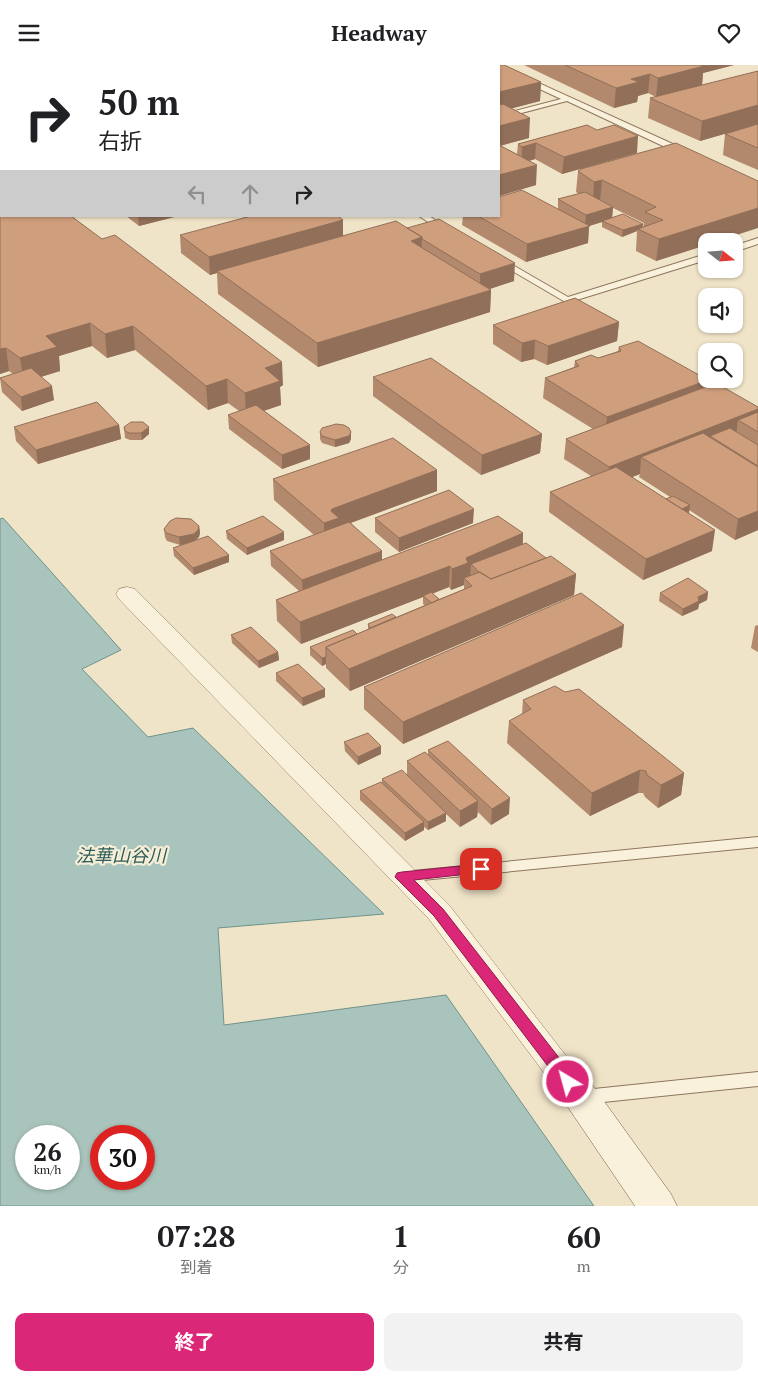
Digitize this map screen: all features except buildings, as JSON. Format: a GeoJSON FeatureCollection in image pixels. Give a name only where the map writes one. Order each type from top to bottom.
{"type":"FeatureCollection","features":[{"type":"Feature","properties":{"kind":"main road"},"geometry":{"type":"LineString","coordinates":[[580,1097],[657,1206]]}},
{"type":"Feature","properties":{"kind":"street"},"geometry":{"type":"LineString","coordinates":[[127,594],[402,877],[439,912],[580,1097]]}},
{"type":"Feature","properties":{"kind":"lane"},"geometry":{"type":"LineString","coordinates":[[500,68],[695,157]]}},
{"type":"Feature","properties":{"kind":"lane"},"geometry":{"type":"LineString","coordinates":[[500,117],[568,99]]}},
{"type":"Feature","properties":{"kind":"lane"},"geometry":{"type":"LineString","coordinates":[[425,217],[457,236]]}},
{"type":"Feature","properties":{"kind":"lane"},"geometry":{"type":"LineString","coordinates":[[743,246],[758,241]]}},
{"type":"Feature","properties":{"kind":"lane"},"geometry":{"type":"LineString","coordinates":[[491,256],[567,300],[698,259]]}},
{"type":"Feature","properties":{"kind":"lane"},"geometry":{"type":"LineString","coordinates":[[402,877],[758,842]]}},
{"type":"Feature","properties":{"kind":"lane"},"geometry":{"type":"LineString","coordinates":[[580,1097],[758,1079]]}},
{"type":"Feature","properties":{"kind":"water","name":"法華山谷川"},"geometry":{"type":"Polygon","coordinates":[[[3,518],[121,650],[82,669],[148,737],[193,728],[384,914],[218,928],[224,1025],[446,995],[594,1206],[0,1206],[0,519],[3,518]]]}},
{"type":"Feature","properties":{"kind":"route"},"geometry":{"type":"LineString","coordinates":[[481,869],[402,877],[439,912],[568,1082]]}}]}
